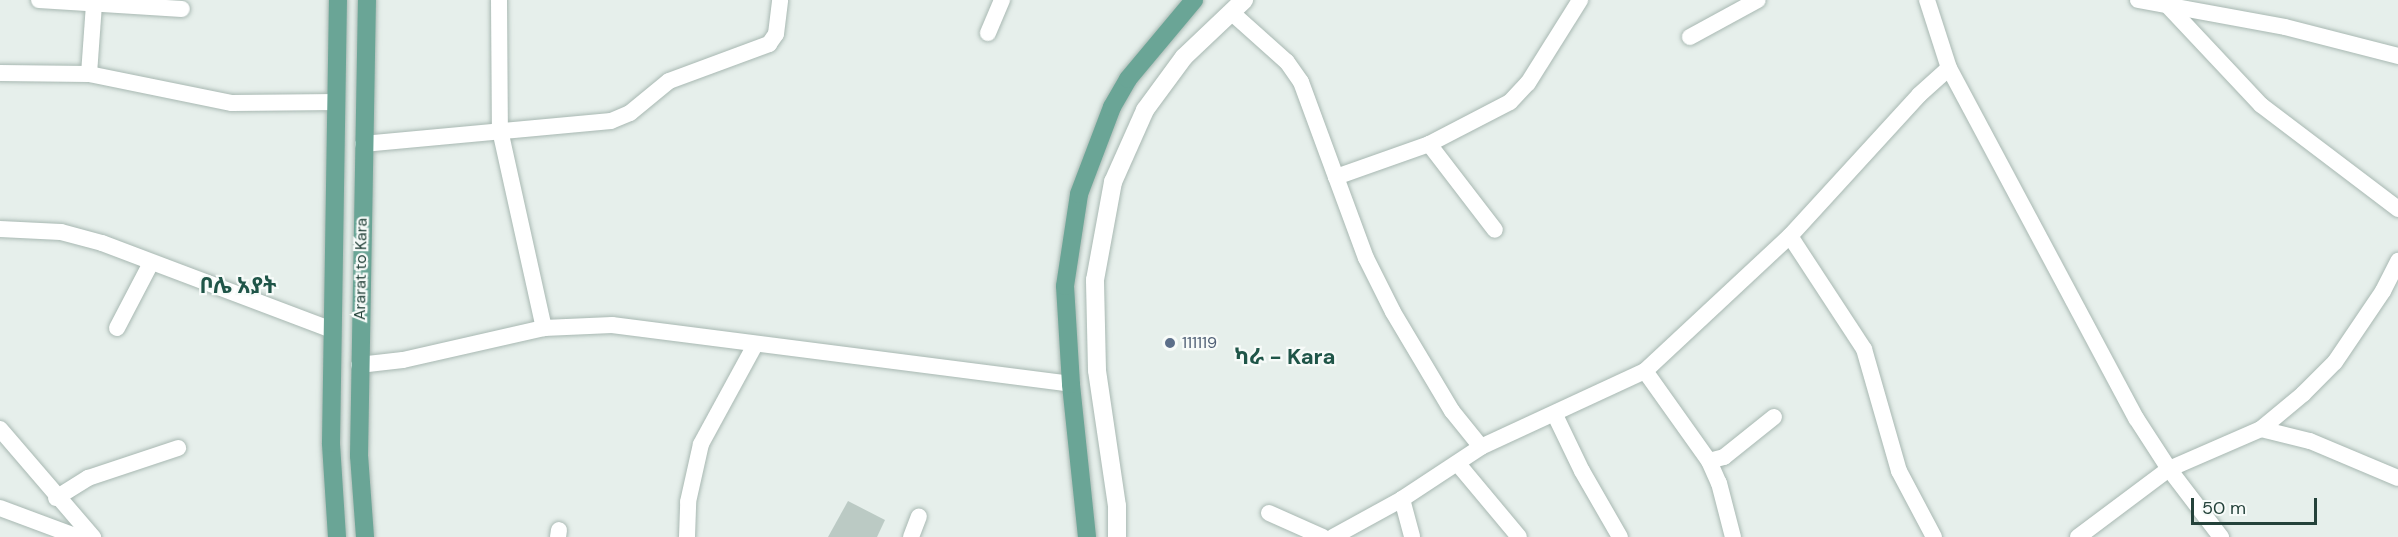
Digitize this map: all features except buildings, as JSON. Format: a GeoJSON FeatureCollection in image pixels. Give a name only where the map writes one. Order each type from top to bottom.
{"type":"FeatureCollection","features":[{"type":"Feature","properties":{"kind":"main road","name":"Ararat to Kara"},"geometry":{"type":"LineString","coordinates":[[337,537],[331,443],[338,0]]}},
{"type":"Feature","properties":{"kind":"main road","name":"Ararat to Kara"},"geometry":{"type":"LineString","coordinates":[[366,537],[359,456],[359,365],[367,0]]}},
{"type":"Feature","properties":{"kind":"main road"},"geometry":{"type":"LineString","coordinates":[[1087,537],[1071,384],[1065,286],[1079,194],[1112,107],[1128,79],[1194,0]]}},
{"type":"Feature","properties":{"kind":"main road"},"geometry":{"type":"LineString","coordinates":[[332,293],[361,291]]}},
{"type":"Feature","properties":{"kind":"street"},"geometry":{"type":"LineString","coordinates":[[39,0],[182,9]]}},
{"type":"Feature","properties":{"kind":"street"},"geometry":{"type":"LineString","coordinates":[[499,0],[500,130],[544,328]]}},
{"type":"Feature","properties":{"kind":"street"},"geometry":{"type":"LineString","coordinates":[[363,144],[611,121],[630,113],[669,81],[769,44],[776,34],[780,0]]}},
{"type":"Feature","properties":{"kind":"street"},"geometry":{"type":"LineString","coordinates":[[988,33],[1002,0]]}},
{"type":"Feature","properties":{"kind":"street"},"geometry":{"type":"LineString","coordinates":[[1336,177],[1430,144],[1509,102],[1528,83],[1580,0]]}},
{"type":"Feature","properties":{"kind":"street"},"geometry":{"type":"LineString","coordinates":[[1690,36],[1758,0]]}},
{"type":"Feature","properties":{"kind":"street"},"geometry":{"type":"LineString","coordinates":[[1927,0],[1949,68],[2136,418],[2169,469],[2221,537]]}},
{"type":"Feature","properties":{"kind":"street"},"geometry":{"type":"LineString","coordinates":[[2138,0],[2285,27],[2398,56]]}},
{"type":"Feature","properties":{"kind":"street"},"geometry":{"type":"LineString","coordinates":[[89,74],[94,4]]}},
{"type":"Feature","properties":{"kind":"street"},"geometry":{"type":"LineString","coordinates":[[1117,537],[1117,506],[1097,370],[1095,280],[1113,182],[1145,110],[1185,57],[1238,6],[1287,62],[1301,82],[1366,258],[1393,312],[1441,393],[1481,447]]}},
{"type":"Feature","properties":{"kind":"street"},"geometry":{"type":"LineString","coordinates":[[2168,6],[2261,105],[2398,209]]}},
{"type":"Feature","properties":{"kind":"street"},"geometry":{"type":"LineString","coordinates":[[1333,537],[1402,499],[1481,447],[1555,415],[1645,371],[1790,236],[1949,68]]}},
{"type":"Feature","properties":{"kind":"street"},"geometry":{"type":"LineString","coordinates":[[0,73],[89,74],[232,103],[337,102]]}},
{"type":"Feature","properties":{"kind":"street"},"geometry":{"type":"LineString","coordinates":[[1430,144],[1495,230]]}},
{"type":"Feature","properties":{"kind":"street"},"geometry":{"type":"LineString","coordinates":[[0,229],[61,232],[332,330]]}},
{"type":"Feature","properties":{"kind":"street"},"geometry":{"type":"LineString","coordinates":[[1790,236],[1864,349],[1899,471],[1934,537]]}},
{"type":"Feature","properties":{"kind":"street"},"geometry":{"type":"LineString","coordinates":[[2078,537],[2169,469],[2261,429],[2335,362],[2383,291],[2398,261]]}},
{"type":"Feature","properties":{"kind":"street"},"geometry":{"type":"LineString","coordinates":[[117,328],[151,263]]}},
{"type":"Feature","properties":{"kind":"street"},"geometry":{"type":"LineString","coordinates":[[359,365],[403,360],[544,328],[612,326],[1071,384]]}},
{"type":"Feature","properties":{"kind":"street"},"geometry":{"type":"LineString","coordinates":[[687,537],[688,502],[701,444],[755,345]]}},
{"type":"Feature","properties":{"kind":"street"},"geometry":{"type":"LineString","coordinates":[[1645,371],[1708,461],[1719,483],[1733,537]]}},
{"type":"Feature","properties":{"kind":"street"},"geometry":{"type":"LineString","coordinates":[[1555,415],[1620,537]]}},
{"type":"Feature","properties":{"kind":"street"},"geometry":{"type":"LineString","coordinates":[[1708,461],[1724,457],[1774,417]]}},
{"type":"Feature","properties":{"kind":"street"},"geometry":{"type":"LineString","coordinates":[[0,429],[56,498],[93,537]]}},
{"type":"Feature","properties":{"kind":"street"},"geometry":{"type":"LineString","coordinates":[[2261,429],[2310,441],[2398,478]]}},
{"type":"Feature","properties":{"kind":"street"},"geometry":{"type":"LineString","coordinates":[[56,498],[88,478],[178,448]]}},
{"type":"Feature","properties":{"kind":"street"},"geometry":{"type":"LineString","coordinates":[[1458,464],[1519,537]]}},
{"type":"Feature","properties":{"kind":"street"},"geometry":{"type":"LineString","coordinates":[[1402,499],[1412,537]]}},
{"type":"Feature","properties":{"kind":"street"},"geometry":{"type":"LineString","coordinates":[[0,508],[78,537]]}},
{"type":"Feature","properties":{"kind":"street"},"geometry":{"type":"LineString","coordinates":[[1269,513],[1323,537]]}},
{"type":"Feature","properties":{"kind":"street"},"geometry":{"type":"LineString","coordinates":[[911,537],[919,516]]}},
{"type":"Feature","properties":{"kind":"place","name":"111119"},"geometry":{"type":"Point","coordinates":[1170,343]}},
{"type":"Feature","properties":{"kind":"district","name":"ቦሌ አያት"},"geometry":{"type":"Point","coordinates":[238,286]}},
{"type":"Feature","properties":{"kind":"district","name":"ካራ - Kara"},"geometry":{"type":"Point","coordinates":[1285,357]}}]}
